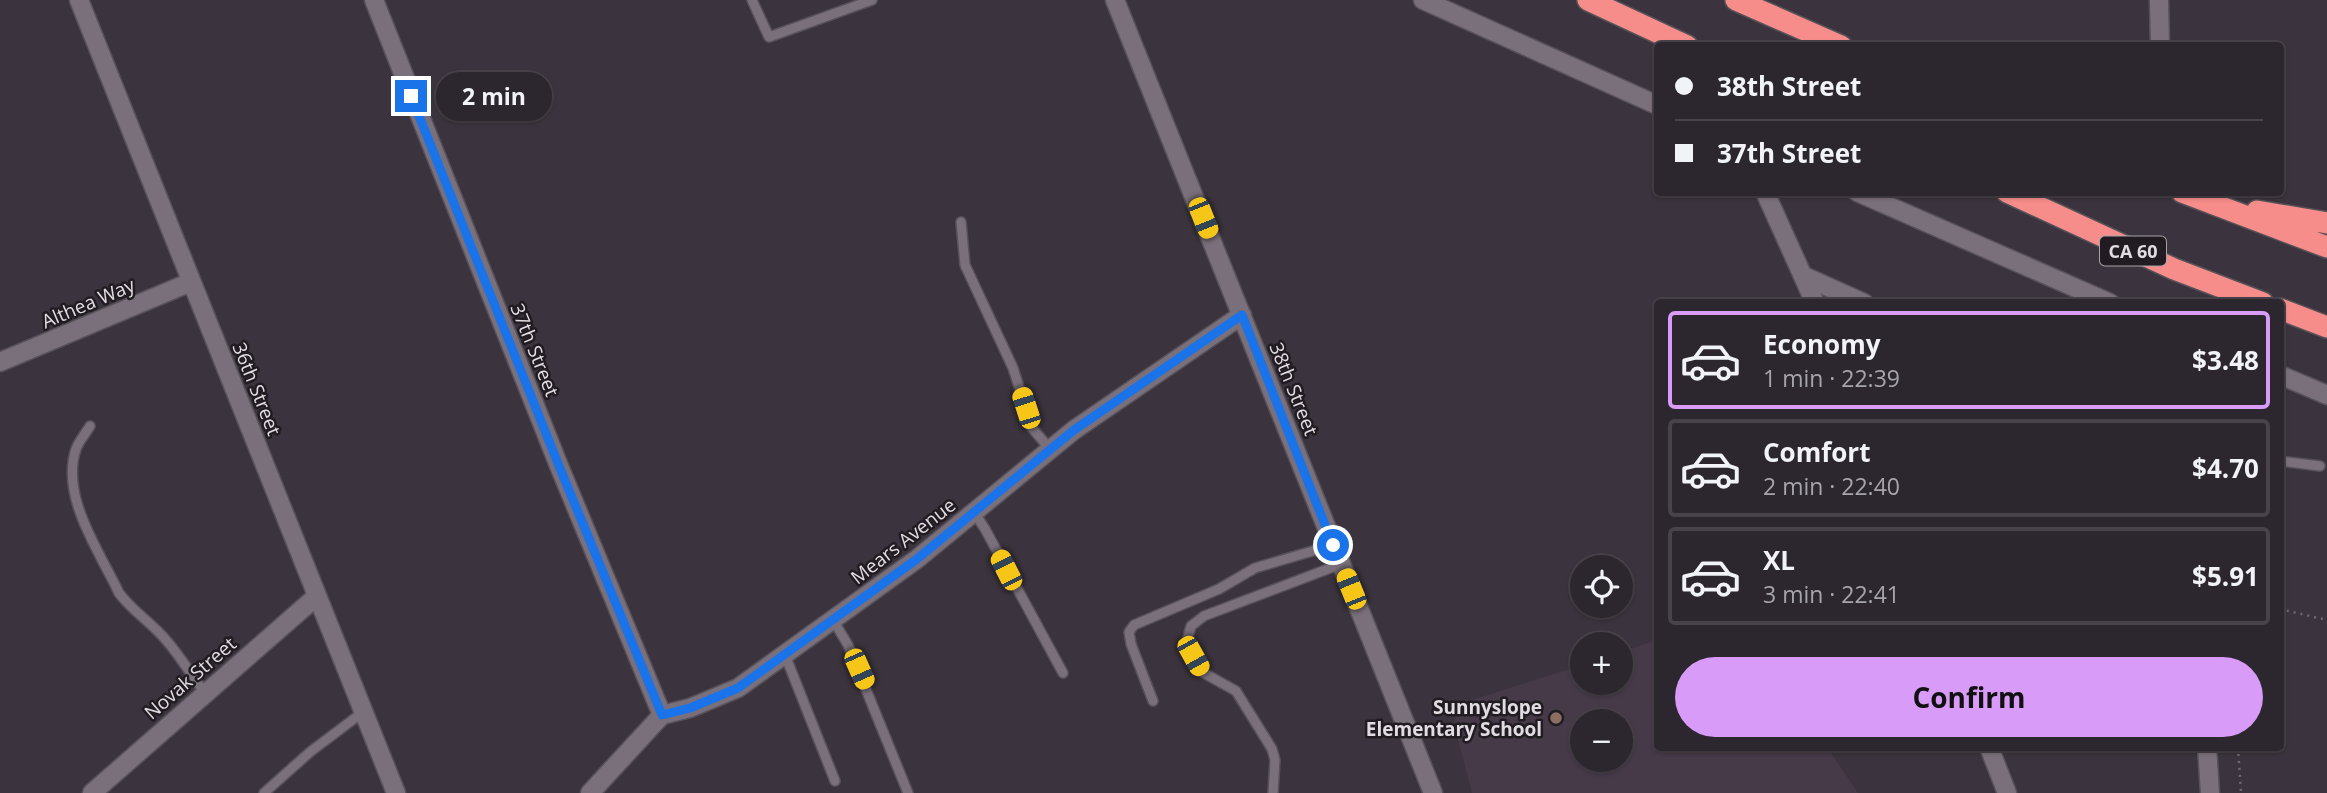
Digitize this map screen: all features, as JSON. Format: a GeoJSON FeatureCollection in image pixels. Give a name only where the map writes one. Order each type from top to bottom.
{"type":"FeatureCollection","features":[{"type":"Feature","properties":{"kind":"highway"},"geometry":{"type":"LineString","coordinates":[[1588,0],[1678,42]]}},
{"type":"Feature","properties":{"kind":"highway"},"geometry":{"type":"LineString","coordinates":[[1736,0],[1832,42]]}},
{"type":"Feature","properties":{"kind":"highway","name":"CA 60"},"geometry":{"type":"LineString","coordinates":[[2016,196],[2174,269],[2253,299]]}},
{"type":"Feature","properties":{"kind":"highway"},"geometry":{"type":"LineString","coordinates":[[2191,196],[2327,247]]}},
{"type":"Feature","properties":{"kind":"highway"},"geometry":{"type":"LineString","coordinates":[[2202,201],[2327,223]]}},
{"type":"Feature","properties":{"kind":"highway"},"geometry":{"type":"LineString","coordinates":[[2284,311],[2327,327]]}},
{"type":"Feature","properties":{"kind":"street","name":"36th Street"},"geometry":{"type":"LineString","coordinates":[[79,0],[396,793]]}},
{"type":"Feature","properties":{"kind":"street","name":"37th Street"},"geometry":{"type":"LineString","coordinates":[[374,0],[559,466],[662,715]]}},
{"type":"Feature","properties":{"kind":"street","name":"38th Street"},"geometry":{"type":"LineString","coordinates":[[1115,0],[1433,793]]}},
{"type":"Feature","properties":{"kind":"street"},"geometry":{"type":"LineString","coordinates":[[1423,0],[1654,104]]}},
{"type":"Feature","properties":{"kind":"street"},"geometry":{"type":"LineString","coordinates":[[2159,0],[2160,42]]}},
{"type":"Feature","properties":{"kind":"street"},"geometry":{"type":"LineString","coordinates":[[1767,196],[1813,299]]}},
{"type":"Feature","properties":{"kind":"street"},"geometry":{"type":"LineString","coordinates":[[1866,196],[2101,299]]}},
{"type":"Feature","properties":{"kind":"street"},"geometry":{"type":"LineString","coordinates":[[1804,276],[1855,299]]}},
{"type":"Feature","properties":{"kind":"street","name":"Althea Way"},"geometry":{"type":"LineString","coordinates":[[0,362],[191,282]]}},
{"type":"Feature","properties":{"kind":"street","name":"Mears Avenue"},"geometry":{"type":"LineString","coordinates":[[662,715],[690,708],[738,688],[917,559],[1050,449],[1119,397],[1242,315]]}},
{"type":"Feature","properties":{"kind":"street"},"geometry":{"type":"LineString","coordinates":[[2284,377],[2327,395]]}},
{"type":"Feature","properties":{"kind":"street","name":"Novak Street"},"geometry":{"type":"LineString","coordinates":[[92,793],[317,596]]}},
{"type":"Feature","properties":{"kind":"street"},"geometry":{"type":"LineString","coordinates":[[590,793],[662,715]]}},
{"type":"Feature","properties":{"kind":"street"},"geometry":{"type":"LineString","coordinates":[[1991,751],[2007,793]]}},
{"type":"Feature","properties":{"kind":"street"},"geometry":{"type":"LineString","coordinates":[[2207,751],[2210,793]]}},
{"type":"Feature","properties":{"kind":"lane"},"geometry":{"type":"LineString","coordinates":[[752,0],[769,37],[872,0]]}},
{"type":"Feature","properties":{"kind":"lane"},"geometry":{"type":"LineString","coordinates":[[961,222],[965,265],[1013,368],[1032,428],[1050,449]]}},
{"type":"Feature","properties":{"kind":"lane"},"geometry":{"type":"LineString","coordinates":[[90,426],[77,447],[74,461],[75,497],[80,514],[119,593],[127,604],[167,641],[205,693]]}},
{"type":"Feature","properties":{"kind":"lane"},"geometry":{"type":"LineString","coordinates":[[2284,462],[2320,466]]}},
{"type":"Feature","properties":{"kind":"lane"},"geometry":{"type":"LineString","coordinates":[[974,512],[1063,673]]}},
{"type":"Feature","properties":{"kind":"lane"},"geometry":{"type":"LineString","coordinates":[[1153,701],[1131,644],[1129,632],[1134,625],[1219,589],[1255,568],[1333,545]]}},
{"type":"Feature","properties":{"kind":"lane"},"geometry":{"type":"LineString","coordinates":[[1273,793],[1275,760],[1272,749],[1236,691],[1202,673],[1193,656],[1188,637],[1191,626],[1204,616],[1341,565]]}},
{"type":"Feature","properties":{"kind":"lane"},"geometry":{"type":"LineString","coordinates":[[833,620],[848,645],[908,793]]}},
{"type":"Feature","properties":{"kind":"lane"},"geometry":{"type":"LineString","coordinates":[[785,655],[835,781]]}},
{"type":"Feature","properties":{"kind":"lane"},"geometry":{"type":"LineString","coordinates":[[264,793],[310,752],[363,712]]}},
{"type":"Feature","properties":{"kind":"path"},"geometry":{"type":"LineString","coordinates":[[2284,610],[2327,620]]}},
{"type":"Feature","properties":{"kind":"path"},"geometry":{"type":"LineString","coordinates":[[2238,751],[2241,793]]}},
{"type":"Feature","properties":{"kind":"shaded area","name":"Sunnyslope Elementary School"},"geometry":{"type":"Polygon","coordinates":[[[1654,641],[1654,751],[1830,751],[1858,793],[1472,793],[1454,724],[1459,707],[1466,702],[1570,669],[1570,695],[1633,695],[1633,648],[1654,641]]]}},
{"type":"Feature","properties":{"kind":"place","name":"Sunnyslope Elementary School"},"geometry":{"type":"Point","coordinates":[1556,718]}},
{"type":"Feature","properties":{"kind":"route"},"geometry":{"type":"LineString","coordinates":[[411,96],[662,715],[690,708],[738,688],[917,559],[1074,430],[1242,315],[1333,545]]}}]}
